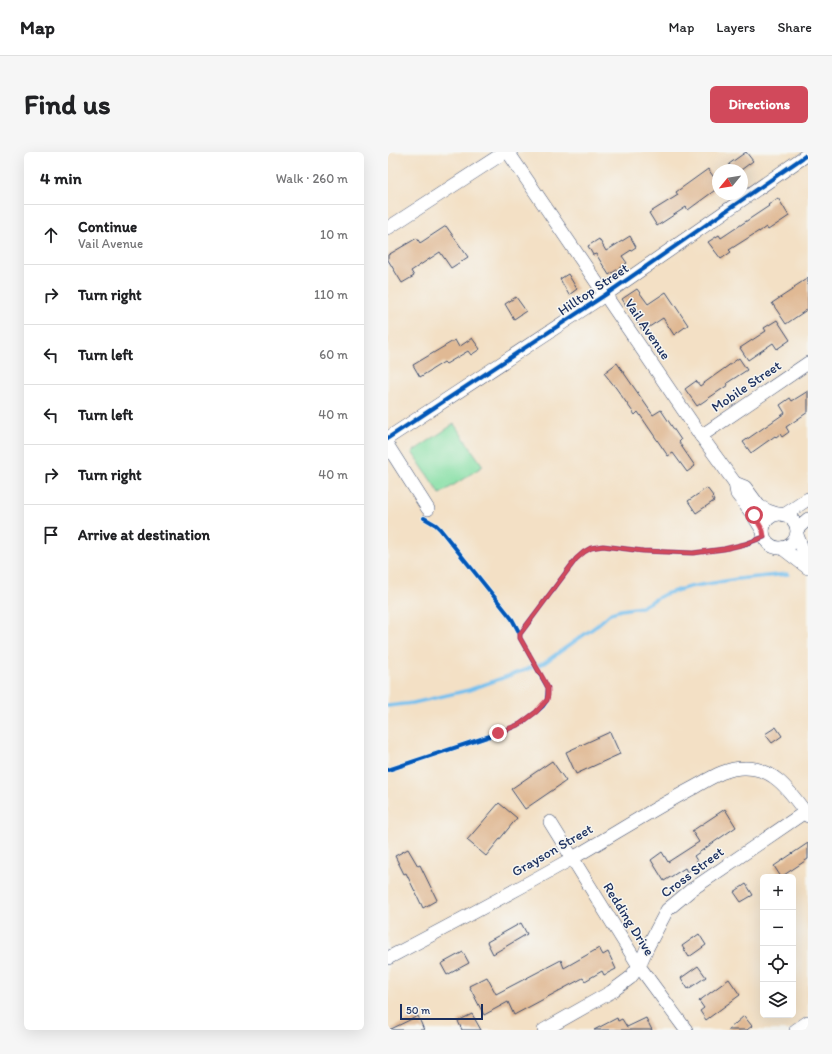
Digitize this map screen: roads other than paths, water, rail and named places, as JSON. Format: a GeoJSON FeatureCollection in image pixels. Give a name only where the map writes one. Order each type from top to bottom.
{"type":"FeatureCollection","features":[{"type":"Feature","properties":{"kind":"street"},"geometry":{"type":"LineString","coordinates":[[388,228],[507,152]]}},
{"type":"Feature","properties":{"kind":"street","name":"Vail Avenue"},"geometry":{"type":"LineString","coordinates":[[507,152],[701,436],[735,483],[737,494],[754,515],[763,531]]}},
{"type":"Feature","properties":{"kind":"street","name":"Hilltop Street"},"geometry":{"type":"LineString","coordinates":[[388,438],[605,295],[808,154]]}},
{"type":"Feature","properties":{"kind":"street","name":"Mobile Street"},"geometry":{"type":"LineString","coordinates":[[701,436],[808,363]]}},
{"type":"Feature","properties":{"kind":"street"},"geometry":{"type":"LineString","coordinates":[[388,446],[428,509]]}},
{"type":"Feature","properties":{"kind":"street","name":"Vail Avenue"},"geometry":{"type":"LineString","coordinates":[[735,483],[745,487],[759,506],[768,511],[781,514]]}},
{"type":"Feature","properties":{"kind":"street"},"geometry":{"type":"LineString","coordinates":[[808,499],[781,514],[771,516],[767,520],[763,531],[767,542],[771,545],[782,548],[808,568]]}},
{"type":"Feature","properties":{"kind":"street"},"geometry":{"type":"LineString","coordinates":[[781,514],[793,520],[802,548],[808,554]]}},
{"type":"Feature","properties":{"kind":"street"},"geometry":{"type":"LineString","coordinates":[[782,548],[791,544],[797,532],[808,519]]}},
{"type":"Feature","properties":{"kind":"street","name":"Grayson Street"},"geometry":{"type":"LineString","coordinates":[[388,958],[572,858],[656,807],[728,770],[744,768],[762,770],[776,777],[788,789],[807,814]]}},
{"type":"Feature","properties":{"kind":"street","name":"Cross Street"},"geometry":{"type":"LineString","coordinates":[[544,1030],[612,992],[630,978],[639,966],[667,910],[691,890],[807,814]]}},
{"type":"Feature","properties":{"kind":"street","name":"Redding Drive"},"geometry":{"type":"LineString","coordinates":[[550,822],[639,966],[686,1030]]}},
{"type":"Feature","properties":{"kind":"street"},"geometry":{"type":"LineString","coordinates":[[796,1030],[808,1022]]}},
{"type":"Feature","properties":{"kind":"waterway"},"geometry":{"type":"LineString","coordinates":[[388,706],[413,703],[469,690],[544,663],[595,627],[611,613],[641,607],[665,594],[689,587],[737,579],[788,574]]}}]}
